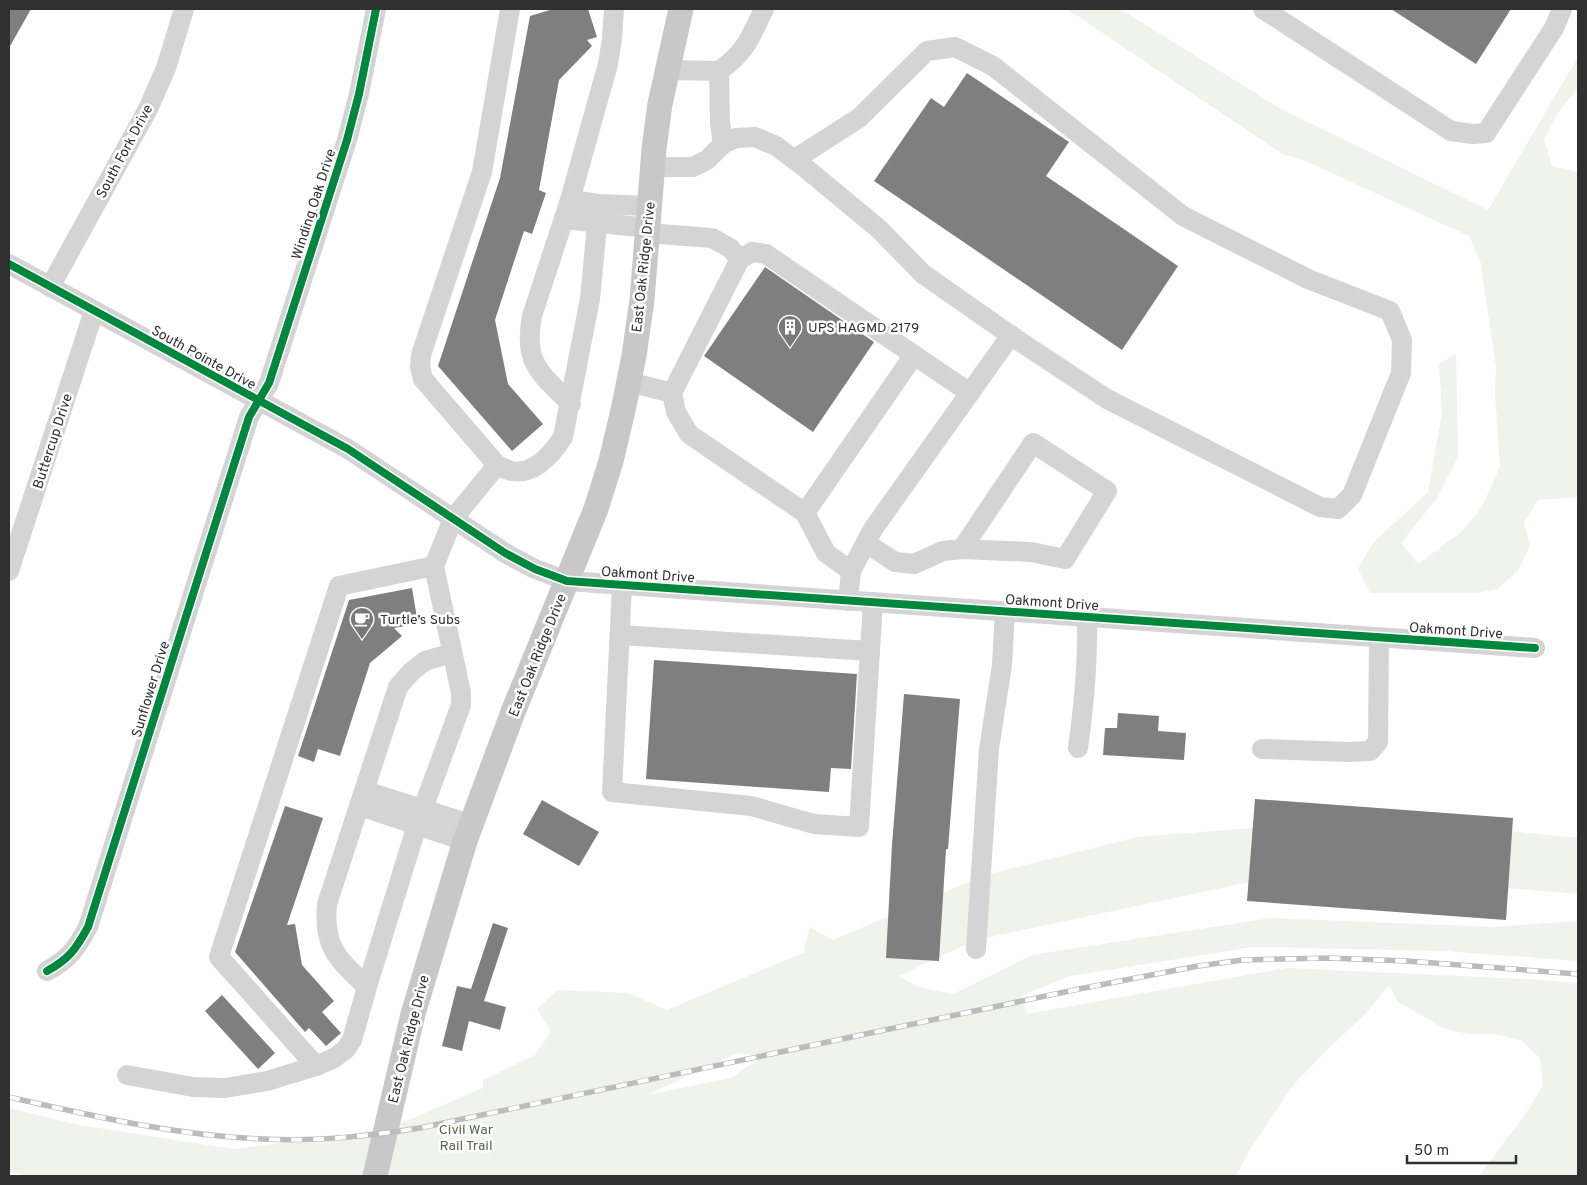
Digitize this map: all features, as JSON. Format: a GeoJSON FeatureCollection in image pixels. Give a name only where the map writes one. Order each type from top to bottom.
{"type":"FeatureCollection","features":[{"type":"Feature","properties":{"kind":"main road","name":"East Oak Ridge Drive"},"geometry":{"type":"LineString","coordinates":[[375,1176],[413,1014],[467,833],[513,712],[596,508],[610,461],[629,382],[642,300],[660,104],[681,9]]}},
{"type":"Feature","properties":{"kind":"street","name":"South Fork Drive"},"geometry":{"type":"LineString","coordinates":[[50,287],[148,109],[166,68],[184,9]]}},
{"type":"Feature","properties":{"kind":"street","name":"Winding Oak Drive"},"geometry":{"type":"LineString","coordinates":[[258,401],[269,382],[347,140],[359,94],[376,9]]}},
{"type":"Feature","properties":{"kind":"street"},"geometry":{"type":"LineString","coordinates":[[510,9],[482,172],[421,355],[420,367],[423,379],[496,465],[513,471],[529,470],[556,449],[564,437],[590,300],[598,213]]}},
{"type":"Feature","properties":{"kind":"street"},"geometry":{"type":"LineString","coordinates":[[571,404],[540,374],[529,348],[528,333],[567,209],[608,64],[614,9]]}},
{"type":"Feature","properties":{"kind":"street"},"geometry":{"type":"LineString","coordinates":[[667,70],[719,71],[734,60],[744,49],[764,9]]}},
{"type":"Feature","properties":{"kind":"street"},"geometry":{"type":"LineString","coordinates":[[1263,9],[1452,131],[1473,134],[1486,133],[1554,28],[1562,9]]}},
{"type":"Feature","properties":{"kind":"street"},"geometry":{"type":"LineString","coordinates":[[653,167],[693,167],[708,160],[723,144],[736,138],[754,137],[776,146],[879,230],[923,274],[1011,336],[1107,399],[1320,507],[1338,509],[1352,495],[1401,373],[1402,340],[1390,311],[1308,279],[1183,216],[993,66],[955,48],[927,51],[859,118],[794,159]]}},
{"type":"Feature","properties":{"kind":"street"},"geometry":{"type":"LineString","coordinates":[[719,71],[720,123],[723,144]]}},
{"type":"Feature","properties":{"kind":"street"},"geometry":{"type":"LineString","coordinates":[[567,209],[648,222],[712,238],[730,248],[740,259]]}},
{"type":"Feature","properties":{"kind":"street"},"geometry":{"type":"LineString","coordinates":[[851,571],[826,553],[805,513],[689,434],[676,412],[672,394],[740,259],[752,252],[766,254],[970,393]]}},
{"type":"Feature","properties":{"kind":"street","name":"South Pointe Drive"},"geometry":{"type":"LineString","coordinates":[[9,264],[348,449],[505,554],[535,569],[567,581]]}},
{"type":"Feature","properties":{"kind":"street","name":"Buttercup Drive"},"geometry":{"type":"LineString","coordinates":[[9,571],[94,311]]}},
{"type":"Feature","properties":{"kind":"street"},"geometry":{"type":"LineString","coordinates":[[848,601],[851,571],[873,529],[1011,336]]}},
{"type":"Feature","properties":{"kind":"street"},"geometry":{"type":"LineString","coordinates":[[805,513],[914,355]]}},
{"type":"Feature","properties":{"kind":"street"},"geometry":{"type":"LineString","coordinates":[[629,382],[672,394]]}},
{"type":"Feature","properties":{"kind":"street","name":"Sunflower Drive"},"geometry":{"type":"LineString","coordinates":[[47,972],[63,962],[77,948],[88,927],[248,417],[258,401]]}},
{"type":"Feature","properties":{"kind":"street"},"geometry":{"type":"LineString","coordinates":[[866,543],[895,562],[914,564],[944,551],[962,549],[1031,552],[1065,559],[1107,491],[1033,443],[962,549]]}},
{"type":"Feature","properties":{"kind":"street"},"geometry":{"type":"LineString","coordinates":[[128,1075],[193,1087],[225,1088],[267,1081],[316,1066],[334,1058],[345,1050],[352,1040],[420,817],[460,705],[461,693],[434,566],[453,519],[496,465]]}},
{"type":"Feature","properties":{"kind":"street"},"geometry":{"type":"LineString","coordinates":[[316,1066],[219,957],[339,586],[434,566]]}},
{"type":"Feature","properties":{"kind":"street","name":"Oakmont Drive"},"geometry":{"type":"LineString","coordinates":[[567,581],[1535,648]]}},
{"type":"Feature","properties":{"kind":"street"},"geometry":{"type":"LineString","coordinates":[[622,585],[612,792],[751,806],[814,824],[860,827],[873,602]]}},
{"type":"Feature","properties":{"kind":"street"},"geometry":{"type":"LineString","coordinates":[[976,950],[989,749],[1002,665],[1005,612]]}},
{"type":"Feature","properties":{"kind":"street"},"geometry":{"type":"LineString","coordinates":[[1078,748],[1088,650],[1087,617]]}},
{"type":"Feature","properties":{"kind":"street"},"geometry":{"type":"LineString","coordinates":[[620,635],[870,651]]}},
{"type":"Feature","properties":{"kind":"street"},"geometry":{"type":"LineString","coordinates":[[1262,749],[1370,751],[1378,742],[1379,638]]}},
{"type":"Feature","properties":{"kind":"street"},"geometry":{"type":"LineString","coordinates":[[367,987],[342,963],[332,949],[326,920],[327,904],[398,687],[411,672],[425,662],[452,652]]}},
{"type":"Feature","properties":{"kind":"street"},"geometry":{"type":"LineString","coordinates":[[362,798],[467,833]]}},
{"type":"Feature","properties":{"kind":"green space"},"geometry":{"type":"Polygon","coordinates":[[[1067,9],[1120,9],[1281,109],[1488,210],[1578,57],[1578,88],[1557,114],[1544,139],[1552,166],[1578,172],[1578,497],[1538,500],[1524,523],[1530,546],[1518,571],[1497,589],[1477,593],[1370,593],[1358,569],[1373,543],[1428,492],[1442,412],[1439,364],[1456,354],[1458,457],[1437,498],[1401,543],[1418,564],[1460,533],[1477,514],[1500,466],[1495,393],[1496,366],[1480,260],[1469,236],[1301,159],[1284,155],[1067,9]]]}},
{"type":"Feature","properties":{"kind":"green space","name":"Civil War Rail Trail"},"geometry":{"type":"Polygon","coordinates":[[[1384,818],[1578,838],[1578,894],[1301,871],[976,940],[899,976],[918,987],[953,994],[1032,955],[1271,918],[1493,927],[1578,921],[1578,961],[1444,951],[1253,947],[1070,976],[1021,996],[1027,1014],[1286,968],[1578,983],[1578,1176],[1479,1176],[1529,1109],[1543,1085],[1540,1058],[1521,1040],[1495,1034],[1468,1034],[1443,1028],[1397,1001],[1389,985],[1368,1011],[1294,1084],[1249,1151],[1236,1176],[26,1176],[9,1171],[9,1108],[79,1125],[234,1149],[388,1129],[483,1088],[483,1080],[535,1055],[551,1032],[537,1009],[557,990],[628,993],[667,1010],[805,952],[810,927],[833,940],[985,875],[1137,837],[1384,818]],[[738,1053],[647,1095],[731,1078],[763,1056],[738,1053]]]}},
{"type":"Feature","properties":{"kind":"building"},"geometry":{"type":"Polygon","coordinates":[[[9,9],[31,9],[9,48],[9,9]]]}},
{"type":"Feature","properties":{"kind":"building"},"geometry":{"type":"Polygon","coordinates":[[[553,9],[588,9],[597,37],[587,40],[592,46],[559,80],[539,190],[546,193],[532,234],[524,231],[495,320],[508,384],[543,424],[512,451],[438,366],[500,178],[530,16],[553,9]]]}},
{"type":"Feature","properties":{"kind":"building"},"geometry":{"type":"Polygon","coordinates":[[[1391,9],[1511,9],[1476,64],[1391,9]]]}},
{"type":"Feature","properties":{"kind":"building"},"geometry":{"type":"Polygon","coordinates":[[[967,73],[1069,142],[1046,176],[1178,266],[1122,350],[874,181],[931,98],[944,107],[967,73]]]}},
{"type":"Feature","properties":{"kind":"building","name":"UPS HAGMD 2179"},"geometry":{"type":"Polygon","coordinates":[[[765,267],[874,342],[813,432],[704,356],[765,267]]]}},
{"type":"Feature","properties":{"kind":"building"},"geometry":{"type":"Polygon","coordinates":[[[412,588],[418,624],[394,628],[402,636],[370,663],[340,756],[318,749],[314,762],[298,756],[349,600],[412,588]]]}},
{"type":"Feature","properties":{"kind":"building"},"geometry":{"type":"Polygon","coordinates":[[[654,660],[857,674],[851,769],[831,768],[829,792],[646,779],[654,660]]]}},
{"type":"Feature","properties":{"kind":"building"},"geometry":{"type":"Polygon","coordinates":[[[904,694],[960,699],[948,849],[946,849],[939,961],[886,958],[892,845],[904,694]]]}},
{"type":"Feature","properties":{"kind":"building"},"geometry":{"type":"Polygon","coordinates":[[[1118,713],[1159,716],[1158,731],[1186,733],[1184,760],[1103,755],[1105,728],[1117,728],[1118,713]]]}},
{"type":"Feature","properties":{"kind":"building"},"geometry":{"type":"Polygon","coordinates":[[[1255,799],[1513,818],[1506,920],[1247,901],[1255,799]]]}},
{"type":"Feature","properties":{"kind":"building"},"geometry":{"type":"Polygon","coordinates":[[[542,800],[599,832],[579,866],[523,834],[542,800]]]}},
{"type":"Feature","properties":{"kind":"building"},"geometry":{"type":"Polygon","coordinates":[[[285,806],[323,818],[287,925],[295,924],[302,965],[334,1001],[322,1012],[341,1033],[326,1046],[309,1028],[305,1032],[235,952],[285,806]]]}},
{"type":"Feature","properties":{"kind":"building"},"geometry":{"type":"Polygon","coordinates":[[[493,923],[508,928],[484,1001],[506,1007],[500,1030],[469,1021],[462,1051],[442,1046],[457,986],[471,989],[493,923]]]}},
{"type":"Feature","properties":{"kind":"building"},"geometry":{"type":"Polygon","coordinates":[[[222,995],[275,1053],[258,1069],[205,1011],[222,995]]]}},
{"type":"Feature","properties":{"kind":"railway"},"geometry":{"type":"LineString","coordinates":[[9,1097],[136,1124],[200,1134],[283,1140],[342,1138],[420,1128],[1079,989],[1198,966],[1243,960],[1329,958],[1407,961],[1578,974]]}},
{"type":"Feature","properties":{"kind":"cycle path"},"geometry":{"type":"LineString","coordinates":[[47,971],[71,953],[88,927],[249,417],[269,383],[347,140],[359,94],[376,9]]}},
{"type":"Feature","properties":{"kind":"cycle path"},"geometry":{"type":"LineString","coordinates":[[9,264],[348,449],[505,553],[535,569],[567,581],[1535,648]]}},
{"type":"Feature","properties":{"kind":"place","name":"UPS HAGMD 2179"},"geometry":{"type":"Point","coordinates":[790,348]}},
{"type":"Feature","properties":{"kind":"place","name":"Turtle’s Subs"},"geometry":{"type":"Point","coordinates":[362,640]}}]}
